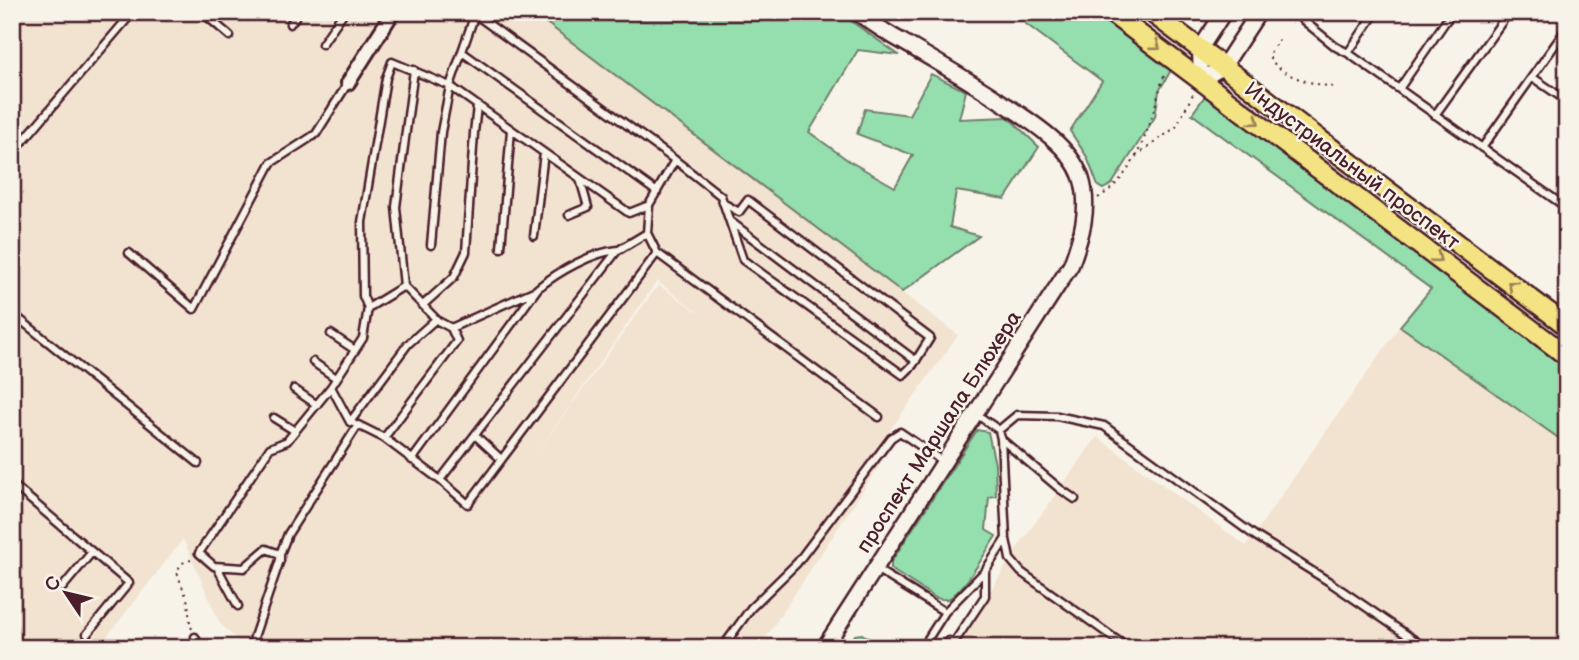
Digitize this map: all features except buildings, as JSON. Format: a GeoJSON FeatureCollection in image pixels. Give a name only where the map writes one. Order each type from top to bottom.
{"type":"FeatureCollection","features":[{"type":"Feature","properties":{"kind":"main road","name":"Индустриальный проспект"},"geometry":{"type":"LineString","coordinates":[[1111,12],[1567,356]]}},
{"type":"Feature","properties":{"kind":"main road","name":"Индустриальный проспект"},"geometry":{"type":"LineString","coordinates":[[1151,12],[1567,326]]}},
{"type":"Feature","properties":{"kind":"street"},"geometry":{"type":"LineString","coordinates":[[348,83],[393,12]]}},
{"type":"Feature","properties":{"kind":"street","name":"проспект Маршала Блюхера"},"geometry":{"type":"LineString","coordinates":[[824,648],[1071,265],[1082,236],[1085,206],[1081,175],[1056,141],[959,74],[856,12]]}},
{"type":"Feature","properties":{"kind":"street"},"geometry":{"type":"LineString","coordinates":[[1224,12],[1200,49],[1200,80],[1223,67],[1259,12]]}},
{"type":"Feature","properties":{"kind":"lane"},"geometry":{"type":"LineString","coordinates":[[12,153],[133,12]]}},
{"type":"Feature","properties":{"kind":"lane"},"geometry":{"type":"LineString","coordinates":[[202,12],[230,36]]}},
{"type":"Feature","properties":{"kind":"lane"},"geometry":{"type":"LineString","coordinates":[[290,24],[299,12]]}},
{"type":"Feature","properties":{"kind":"lane"},"geometry":{"type":"LineString","coordinates":[[321,44],[344,12]]}},
{"type":"Feature","properties":{"kind":"lane"},"geometry":{"type":"LineString","coordinates":[[1293,12],[1336,47],[1567,208]]}},
{"type":"Feature","properties":{"kind":"lane"},"geometry":{"type":"LineString","coordinates":[[1348,53],[1376,12]]}},
{"type":"Feature","properties":{"kind":"lane"},"geometry":{"type":"LineString","coordinates":[[1399,89],[1452,12]]}},
{"type":"Feature","properties":{"kind":"lane"},"geometry":{"type":"LineString","coordinates":[[1435,115],[1509,12]]}},
{"type":"Feature","properties":{"kind":"lane"},"geometry":{"type":"LineString","coordinates":[[431,245],[441,132],[450,86],[474,13],[721,196],[723,203],[729,221],[743,260],[904,375],[930,338],[748,200],[738,212],[723,203]]}},
{"type":"Feature","properties":{"kind":"lane"},"geometry":{"type":"LineString","coordinates":[[1482,148],[1567,28]]}},
{"type":"Feature","properties":{"kind":"lane"},"geometry":{"type":"LineString","coordinates":[[462,52],[657,192]]}},
{"type":"Feature","properties":{"kind":"lane"},"geometry":{"type":"LineString","coordinates":[[280,554],[267,549],[244,568],[214,566],[198,553],[270,448],[287,441],[331,387],[363,338],[368,307],[363,296],[362,222],[386,78],[392,62],[450,86],[629,213],[649,205]]}},
{"type":"Feature","properties":{"kind":"lane"},"geometry":{"type":"LineString","coordinates":[[384,438],[457,341],[451,328],[436,318],[404,286],[396,207],[414,70]]}},
{"type":"Feature","properties":{"kind":"lane"},"geometry":{"type":"LineString","coordinates":[[1532,77],[1567,101]]}},
{"type":"Feature","properties":{"kind":"lane"},"geometry":{"type":"LineString","coordinates":[[129,253],[194,309],[271,163],[316,134],[348,83]]}},
{"type":"Feature","properties":{"kind":"lane"},"geometry":{"type":"LineString","coordinates":[[422,305],[454,276],[466,252],[477,106]]}},
{"type":"Feature","properties":{"kind":"lane"},"geometry":{"type":"LineString","coordinates":[[501,248],[511,130]]}},
{"type":"Feature","properties":{"kind":"lane"},"geometry":{"type":"LineString","coordinates":[[534,236],[544,153]]}},
{"type":"Feature","properties":{"kind":"lane"},"geometry":{"type":"LineString","coordinates":[[675,160],[649,205],[647,233],[657,253],[878,417]]}},
{"type":"Feature","properties":{"kind":"lane"},"geometry":{"type":"LineString","coordinates":[[569,215],[588,207],[580,179]]}},
{"type":"Feature","properties":{"kind":"lane"},"geometry":{"type":"LineString","coordinates":[[729,221],[916,361]]}},
{"type":"Feature","properties":{"kind":"lane"},"geometry":{"type":"LineString","coordinates":[[440,481],[617,251],[647,233]]}},
{"type":"Feature","properties":{"kind":"lane"},"geometry":{"type":"LineString","coordinates":[[412,460],[538,289],[559,272],[609,250],[620,249]]}},
{"type":"Feature","properties":{"kind":"lane"},"geometry":{"type":"LineString","coordinates":[[331,387],[350,422],[384,438],[468,503],[657,253]]}},
{"type":"Feature","properties":{"kind":"lane"},"geometry":{"type":"LineString","coordinates":[[368,307],[404,286]]}},
{"type":"Feature","properties":{"kind":"lane"},"geometry":{"type":"LineString","coordinates":[[451,328],[538,289]]}},
{"type":"Feature","properties":{"kind":"lane"},"geometry":{"type":"LineString","coordinates":[[12,313],[198,463]]}},
{"type":"Feature","properties":{"kind":"lane"},"geometry":{"type":"LineString","coordinates":[[350,422],[408,344],[436,318]]}},
{"type":"Feature","properties":{"kind":"lane"},"geometry":{"type":"LineString","coordinates":[[331,334],[355,350]]}},
{"type":"Feature","properties":{"kind":"lane"},"geometry":{"type":"LineString","coordinates":[[313,362],[336,378]]}},
{"type":"Feature","properties":{"kind":"lane"},"geometry":{"type":"LineString","coordinates":[[294,389],[317,405]]}},
{"type":"Feature","properties":{"kind":"lane"},"geometry":{"type":"LineString","coordinates":[[975,413],[999,430],[1006,539],[1010,559],[1021,572],[1128,648]]}},
{"type":"Feature","properties":{"kind":"lane"},"geometry":{"type":"LineString","coordinates":[[999,430],[1017,415],[1057,416],[1104,426],[1254,536],[1328,581],[1426,648]]}},
{"type":"Feature","properties":{"kind":"lane"},"geometry":{"type":"LineString","coordinates":[[274,418],[295,431]]}},
{"type":"Feature","properties":{"kind":"lane"},"geometry":{"type":"LineString","coordinates":[[252,643],[288,534],[358,425]]}},
{"type":"Feature","properties":{"kind":"lane"},"geometry":{"type":"LineString","coordinates":[[722,648],[751,608],[797,563],[891,438],[900,432],[944,463]]}},
{"type":"Feature","properties":{"kind":"lane"},"geometry":{"type":"LineString","coordinates":[[475,435],[501,459]]}},
{"type":"Feature","properties":{"kind":"lane"},"geometry":{"type":"LineString","coordinates":[[1001,439],[1075,499]]}},
{"type":"Feature","properties":{"kind":"lane"},"geometry":{"type":"LineString","coordinates":[[12,484],[129,583],[88,634]]}},
{"type":"Feature","properties":{"kind":"lane"},"geometry":{"type":"LineString","coordinates":[[922,648],[936,632],[944,612],[985,571],[1006,539]]}},
{"type":"Feature","properties":{"kind":"lane"},"geometry":{"type":"LineString","coordinates":[[62,589],[93,552]]}},
{"type":"Feature","properties":{"kind":"lane"},"geometry":{"type":"LineString","coordinates":[[217,566],[238,606]]}},
{"type":"Feature","properties":{"kind":"lane"},"geometry":{"type":"LineString","coordinates":[[876,569],[944,612]]}},
{"type":"Feature","properties":{"kind":"lane"},"geometry":{"type":"LineString","coordinates":[[949,641],[953,644],[985,596],[985,571]]}},
{"type":"Feature","properties":{"kind":"lane"},"geometry":{"type":"LineString","coordinates":[[195,637],[200,648]]}},
{"type":"Feature","properties":{"kind":"path"},"geometry":{"type":"LineString","coordinates":[[1279,38],[1270,52],[1270,59],[1277,68],[1287,74],[1333,87]]}},
{"type":"Feature","properties":{"kind":"path"},"geometry":{"type":"LineString","coordinates":[[1085,206],[1110,190],[1135,157],[1149,129],[1162,81],[1173,59]]}},
{"type":"Feature","properties":{"kind":"path"},"geometry":{"type":"LineString","coordinates":[[1135,157],[1176,127],[1200,80]]}},
{"type":"Feature","properties":{"kind":"path"},"geometry":{"type":"LineString","coordinates":[[191,560],[182,563],[177,571],[186,595],[189,621],[195,637]]}},
{"type":"Feature","properties":{"kind":"shaded area"},"geometry":{"type":"Polygon","coordinates":[[[12,12],[532,12],[958,335],[883,440],[892,446],[759,648],[245,648],[220,623],[183,539],[98,648],[31,648],[12,636],[12,12]],[[657,281],[536,454],[658,285],[702,315],[657,281]]]}},
{"type":"Feature","properties":{"kind":"shaded area"},"geometry":{"type":"Polygon","coordinates":[[[1400,326],[1567,444],[1567,648],[956,648],[1013,554],[1097,437],[1246,546],[1400,326]]]}},
{"type":"Feature","properties":{"kind":"green space"},"geometry":{"type":"Polygon","coordinates":[[[532,12],[838,12],[899,55],[858,50],[809,132],[849,161],[895,187],[913,155],[857,134],[865,109],[909,115],[931,74],[966,91],[959,119],[1008,117],[1039,147],[1005,199],[956,191],[950,227],[979,236],[902,292],[532,12]]]}},
{"type":"Feature","properties":{"kind":"green space"},"geometry":{"type":"Polygon","coordinates":[[[1010,12],[1095,12],[1171,70],[1159,91],[1155,117],[1112,184],[1103,189],[1098,186],[1087,157],[1070,131],[1102,81],[1010,12]]]}},
{"type":"Feature","properties":{"kind":"green space"},"geometry":{"type":"Polygon","coordinates":[[[1205,96],[1567,369],[1567,444],[1400,326],[1431,289],[1192,114],[1205,96]]]}},
{"type":"Feature","properties":{"kind":"green space"},"geometry":{"type":"Polygon","coordinates":[[[977,430],[988,432],[995,464],[996,496],[989,497],[986,530],[996,536],[960,589],[947,599],[936,598],[895,572],[891,568],[891,562],[977,430]]]}},
{"type":"Feature","properties":{"kind":"green space"},"geometry":{"type":"Polygon","coordinates":[[[862,634],[885,648],[848,648],[855,635],[862,634]]]}}]}
